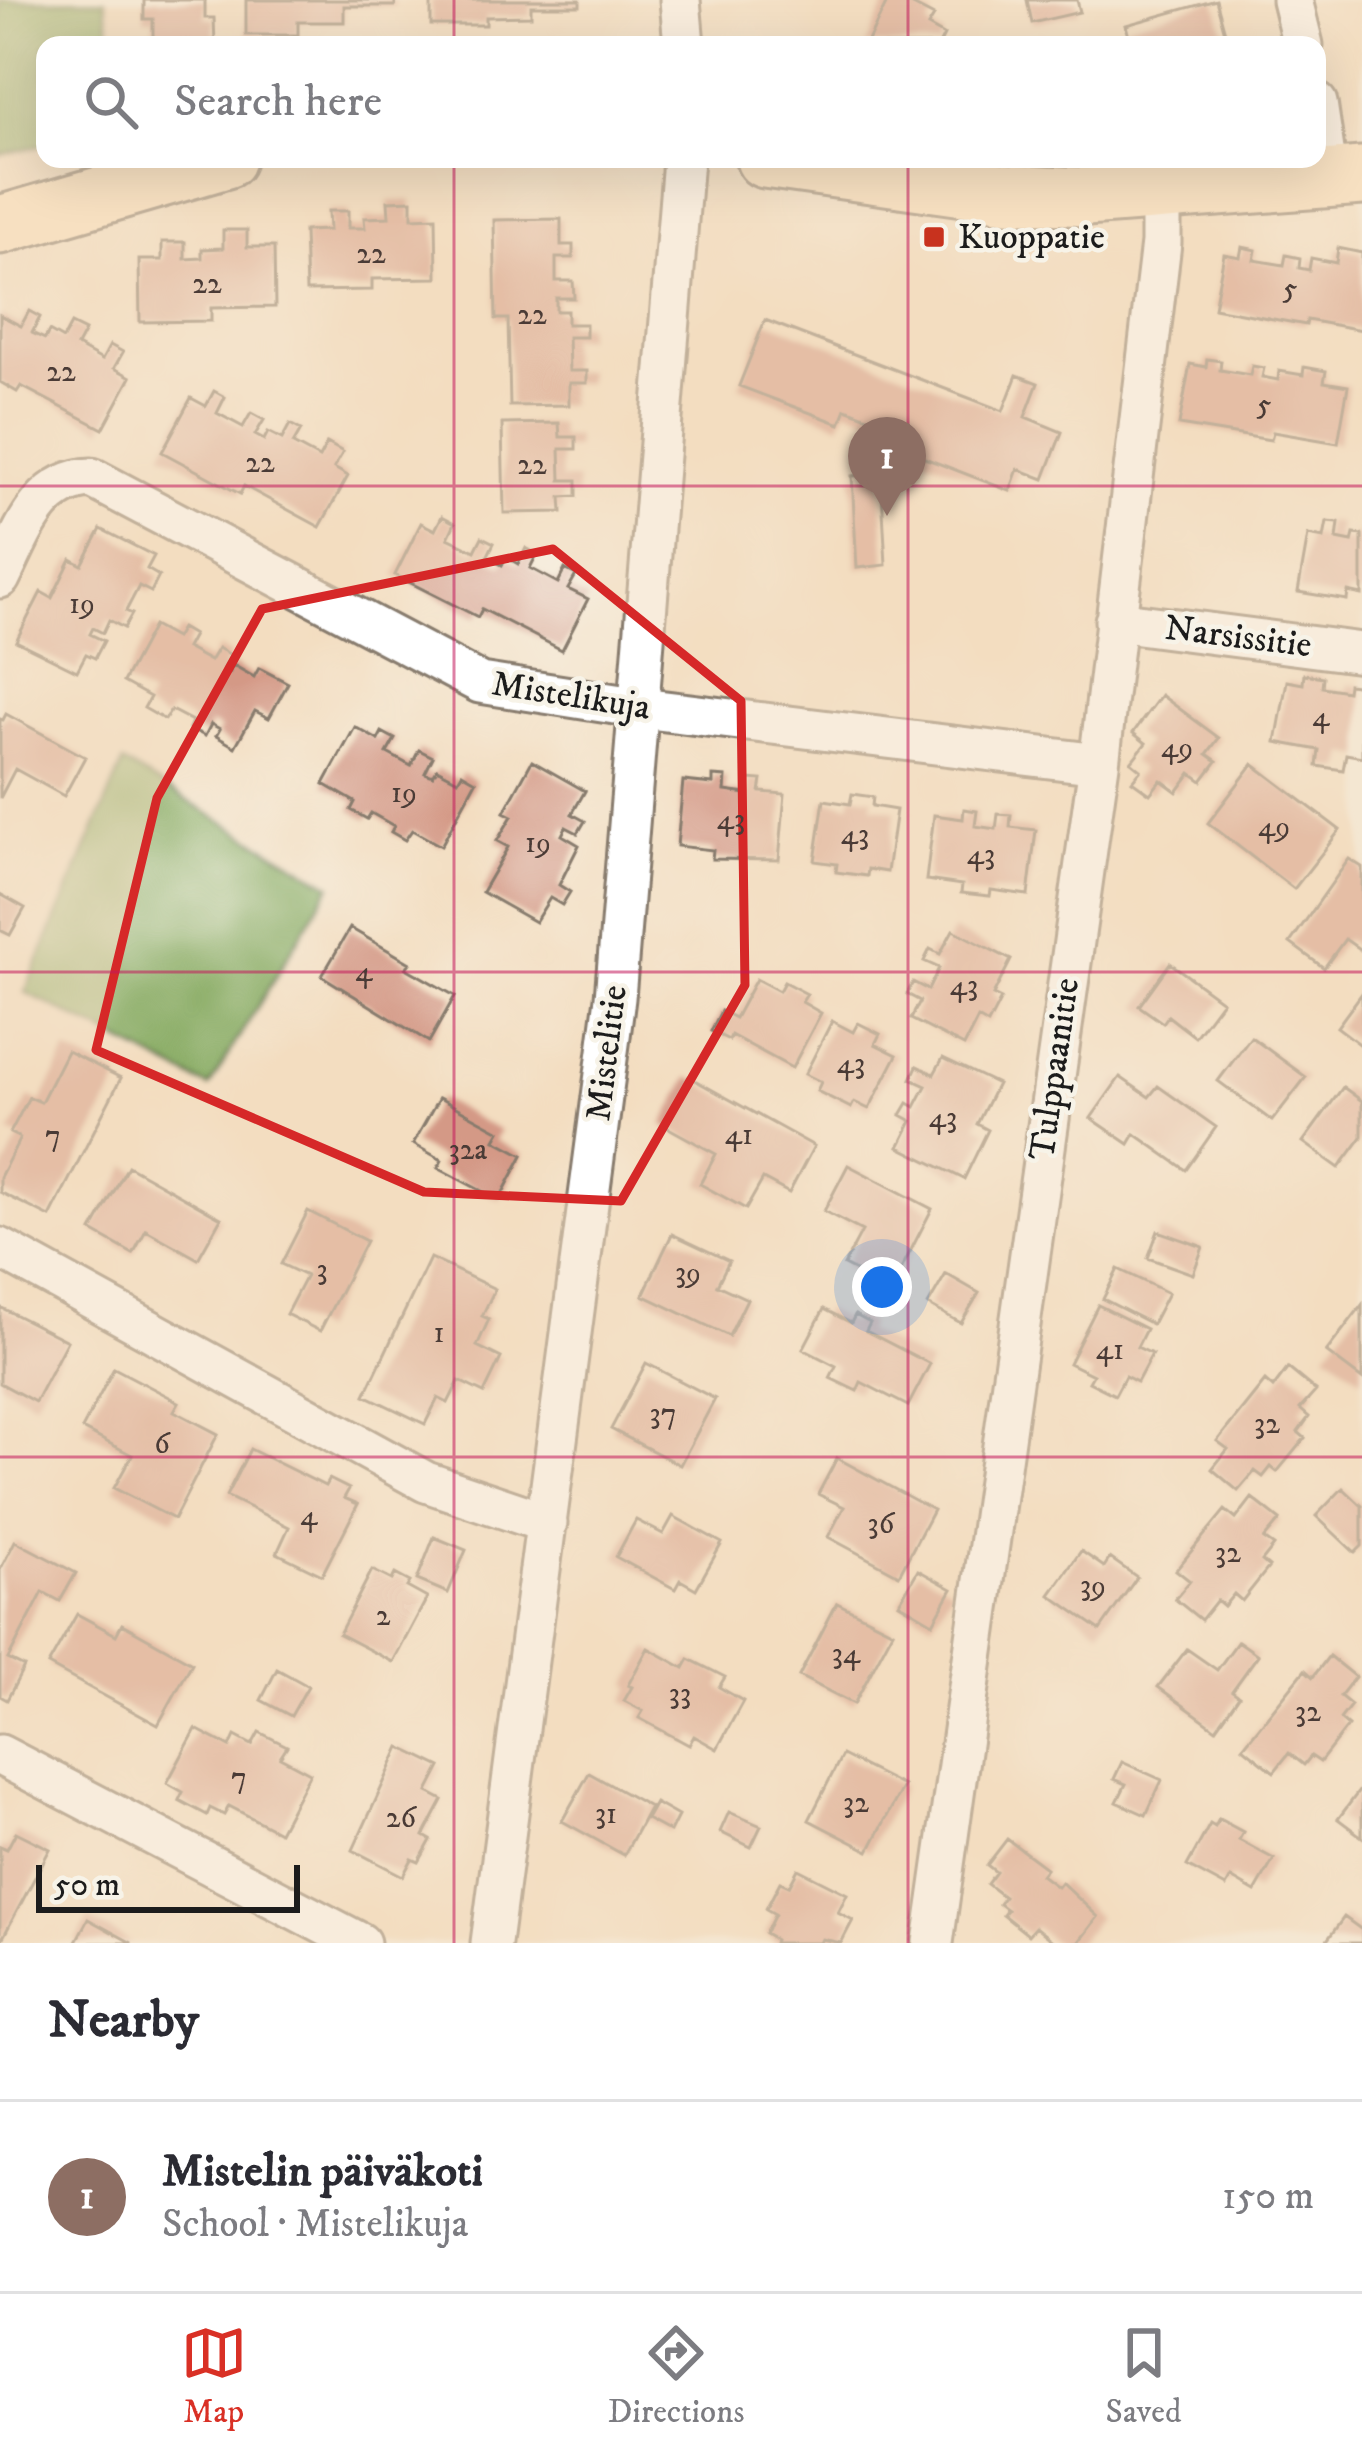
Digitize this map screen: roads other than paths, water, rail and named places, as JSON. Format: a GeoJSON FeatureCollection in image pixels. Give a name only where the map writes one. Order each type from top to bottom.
{"type":"FeatureCollection","features":[{"type":"Feature","properties":{"kind":"main road"},"geometry":{"type":"LineString","coordinates":[[0,225],[195,168]]}},
{"type":"Feature","properties":{"kind":"main road"},"geometry":{"type":"LineString","coordinates":[[829,168],[1007,193],[1086,197],[1345,176]]}},
{"type":"Feature","properties":{"kind":"street"},"geometry":{"type":"LineString","coordinates":[[680,0],[684,36]]}},
{"type":"Feature","properties":{"kind":"street"},"geometry":{"type":"LineString","coordinates":[[1292,0],[1301,36]]}},
{"type":"Feature","properties":{"kind":"street"},"geometry":{"type":"LineString","coordinates":[[1326,126],[1345,176]]}},
{"type":"Feature","properties":{"kind":"street","name":"Mistelitie"},"geometry":{"type":"LineString","coordinates":[[491,1943],[615,998],[681,168]]}},
{"type":"Feature","properties":{"kind":"street","name":"Tulppaanitie"},"geometry":{"type":"LineString","coordinates":[[933,1943],[1099,764],[1161,242],[1161,194]]}},
{"type":"Feature","properties":{"kind":"street","name":"Mistelikuja"},"geometry":{"type":"LineString","coordinates":[[0,578],[42,498],[69,479],[92,478],[480,683],[640,708],[1099,764]]}},
{"type":"Feature","properties":{"kind":"street","name":"Narsissitie"},"geometry":{"type":"LineString","coordinates":[[1114,621],[1362,653]]}},
{"type":"Feature","properties":{"kind":"street"},"geometry":{"type":"LineString","coordinates":[[0,1248],[426,1482],[548,1523]]}},
{"type":"Feature","properties":{"kind":"street"},"geometry":{"type":"LineString","coordinates":[[0,1755],[360,1943]]}},
{"type":"Feature","properties":{"kind":"place","name":"Kuoppatie"},"geometry":{"type":"Point","coordinates":[934,237]}},
{"type":"Feature","properties":{"kind":"place","name":"Mistelin päiväkoti"},"geometry":{"type":"Point","coordinates":[887,516]}}]}
